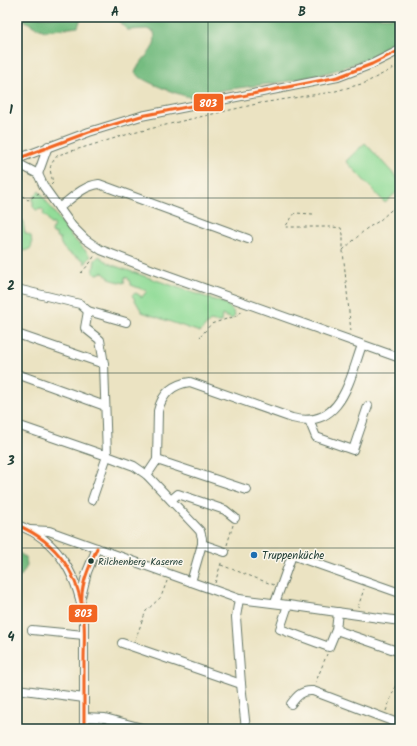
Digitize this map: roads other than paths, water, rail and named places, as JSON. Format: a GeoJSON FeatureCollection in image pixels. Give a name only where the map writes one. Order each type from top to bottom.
{"type":"FeatureCollection","features":[{"type":"Feature","properties":{"kind":"street"},"geometry":{"type":"LineString","coordinates":[[17,159],[48,146],[140,116],[338,77],[372,64],[400,50]]}},
{"type":"Feature","properties":{"kind":"street"},"geometry":{"type":"LineString","coordinates":[[38,174],[48,146]]}},
{"type":"Feature","properties":{"kind":"street"},"geometry":{"type":"LineString","coordinates":[[17,163],[38,174],[45,189],[72,226],[85,239],[100,248],[152,270],[400,358]]}},
{"type":"Feature","properties":{"kind":"street"},"geometry":{"type":"LineString","coordinates":[[59,208],[82,190],[99,184],[248,239]]}},
{"type":"Feature","properties":{"kind":"street"},"geometry":{"type":"LineString","coordinates":[[17,289],[80,304],[88,311],[126,322]]}},
{"type":"Feature","properties":{"kind":"street"},"geometry":{"type":"LineString","coordinates":[[88,311],[85,328],[96,335],[100,340],[104,364],[107,456],[92,500]]}},
{"type":"Feature","properties":{"kind":"street"},"geometry":{"type":"LineString","coordinates":[[17,334],[104,364]]}},
{"type":"Feature","properties":{"kind":"street"},"geometry":{"type":"LineString","coordinates":[[147,475],[157,460],[158,411],[160,403],[169,391],[182,383],[190,382],[292,418],[300,420],[316,420],[329,414],[340,401],[346,390],[362,345]]}},
{"type":"Feature","properties":{"kind":"street"},"geometry":{"type":"LineString","coordinates":[[17,374],[105,406]]}},
{"type":"Feature","properties":{"kind":"street"},"geometry":{"type":"LineString","coordinates":[[309,420],[316,437],[353,450],[368,406]]}},
{"type":"Feature","properties":{"kind":"street"},"geometry":{"type":"LineString","coordinates":[[17,425],[134,466],[147,475],[196,526],[202,538],[202,544],[191,582]]}},
{"type":"Feature","properties":{"kind":"street"},"geometry":{"type":"LineString","coordinates":[[157,460],[247,490]]}},
{"type":"Feature","properties":{"kind":"street"},"geometry":{"type":"LineString","coordinates":[[171,500],[178,494],[225,510],[235,518]]}},
{"type":"Feature","properties":{"kind":"street"},"geometry":{"type":"LineString","coordinates":[[17,525],[30,530],[50,532],[239,599],[288,604],[400,621]]}},
{"type":"Feature","properties":{"kind":"street"},"geometry":{"type":"LineString","coordinates":[[30,530],[46,542],[63,559],[74,578],[81,599],[84,635],[84,729]]}},
{"type":"Feature","properties":{"kind":"street"},"geometry":{"type":"LineString","coordinates":[[202,544],[225,552]]}},
{"type":"Feature","properties":{"kind":"street"},"geometry":{"type":"LineString","coordinates":[[81,599],[87,572],[97,548]]}},
{"type":"Feature","properties":{"kind":"street"},"geometry":{"type":"LineString","coordinates":[[275,603],[292,555],[400,593]]}},
{"type":"Feature","properties":{"kind":"street"},"geometry":{"type":"LineString","coordinates":[[239,599],[236,618],[246,729]]}},
{"type":"Feature","properties":{"kind":"street"},"geometry":{"type":"LineString","coordinates":[[288,604],[280,629],[329,647],[336,630],[338,612]]}},
{"type":"Feature","properties":{"kind":"street"},"geometry":{"type":"LineString","coordinates":[[32,630],[84,635]]}},
{"type":"Feature","properties":{"kind":"street"},"geometry":{"type":"LineString","coordinates":[[336,630],[400,652]]}},
{"type":"Feature","properties":{"kind":"street"},"geometry":{"type":"LineString","coordinates":[[122,643],[241,684]]}},
{"type":"Feature","properties":{"kind":"street"},"geometry":{"type":"LineString","coordinates":[[17,689],[84,698]]}},
{"type":"Feature","properties":{"kind":"street"},"geometry":{"type":"LineString","coordinates":[[291,704],[301,693],[306,690],[313,691],[400,724]]}},
{"type":"Feature","properties":{"kind":"street"},"geometry":{"type":"LineString","coordinates":[[84,717],[105,718],[143,729]]}},
{"type":"Feature","properties":{"kind":"place","name":"Truppenküche"},"geometry":{"type":"Point","coordinates":[254,555]}},
{"type":"Feature","properties":{"kind":"place","name":"Rilchenberg Kaserne"},"geometry":{"type":"Point","coordinates":[91,561]}}]}
